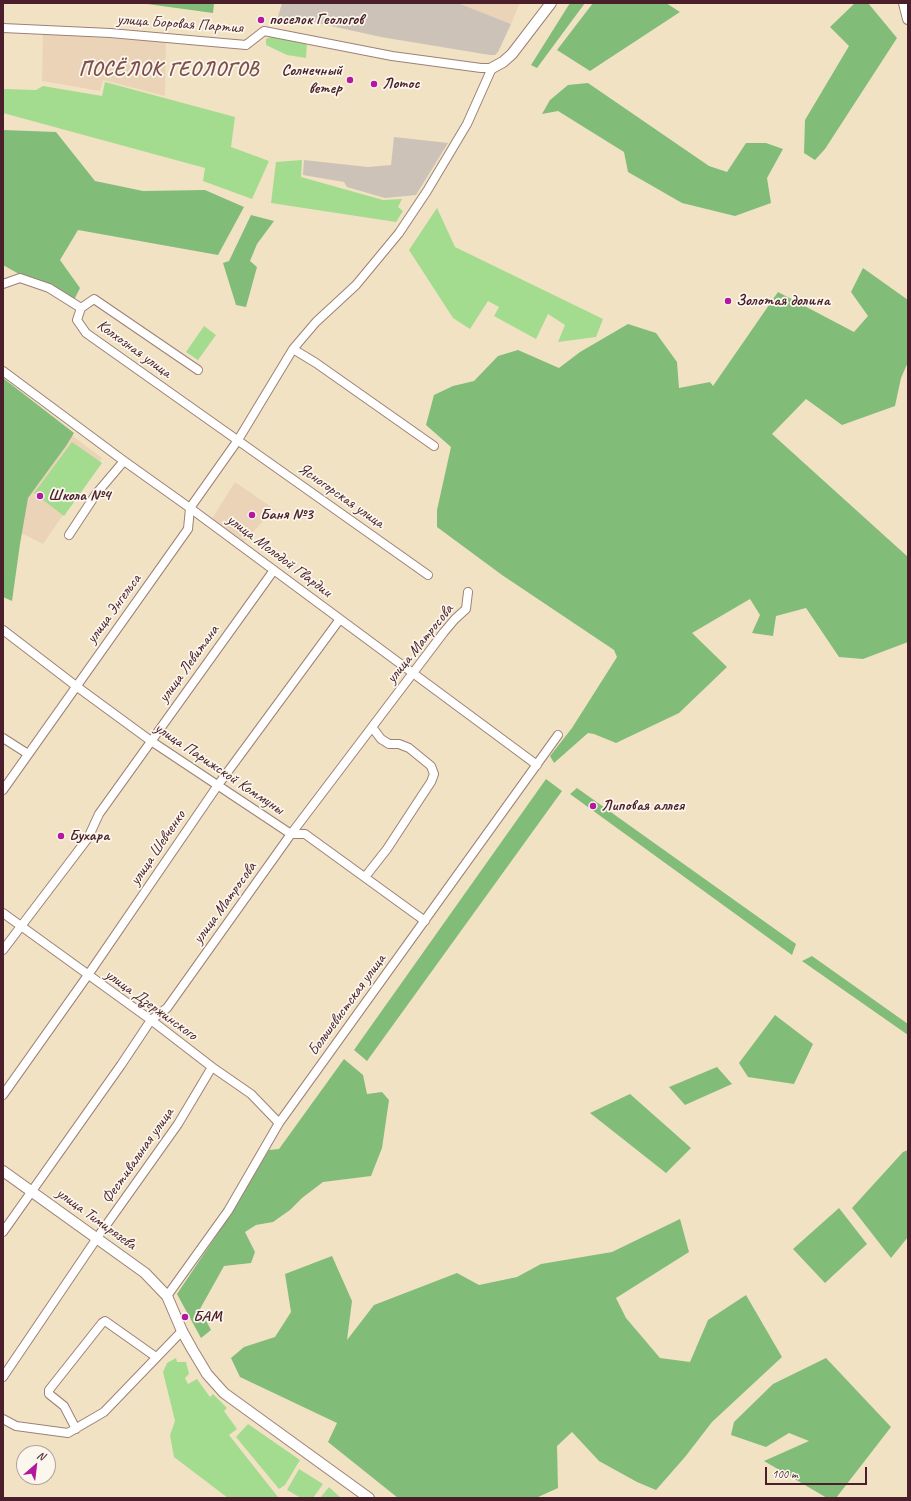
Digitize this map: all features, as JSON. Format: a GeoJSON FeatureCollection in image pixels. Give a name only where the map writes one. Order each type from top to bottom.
{"type":"FeatureCollection","features":[{"type":"Feature","properties":{"kind":"street"},"geometry":{"type":"LineString","coordinates":[[492,68],[503,62],[512,54],[551,3]]}},
{"type":"Feature","properties":{"kind":"street"},"geometry":{"type":"LineString","coordinates":[[904,3],[908,19]]}},
{"type":"Feature","properties":{"kind":"street","name":"улица Боровая Партия"},"geometry":{"type":"LineString","coordinates":[[3,28],[110,33],[246,45],[264,31],[392,56],[492,68]]}},
{"type":"Feature","properties":{"kind":"street","name":"улица Энгельса"},"geometry":{"type":"LineString","coordinates":[[3,790],[188,529],[190,508],[238,440],[292,349],[316,322],[356,285],[399,233],[427,191],[467,124],[492,68]]}},
{"type":"Feature","properties":{"kind":"street","name":"Колхозная улица"},"geometry":{"type":"LineString","coordinates":[[3,284],[20,278],[49,288],[81,308],[77,320],[86,333],[238,440]]}},
{"type":"Feature","properties":{"kind":"street"},"geometry":{"type":"LineString","coordinates":[[81,308],[94,298],[198,370]]}},
{"type":"Feature","properties":{"kind":"street"},"geometry":{"type":"LineString","coordinates":[[292,349],[316,363],[434,446]]}},
{"type":"Feature","properties":{"kind":"street","name":"улица Молодой Гвардии"},"geometry":{"type":"LineString","coordinates":[[3,372],[538,765]]}},
{"type":"Feature","properties":{"kind":"street","name":"Ясногорская улица"},"geometry":{"type":"LineString","coordinates":[[238,440],[428,575]]}},
{"type":"Feature","properties":{"kind":"street"},"geometry":{"type":"LineString","coordinates":[[69,535],[96,494],[124,461]]}},
{"type":"Feature","properties":{"kind":"street","name":"улица Левитана"},"geometry":{"type":"LineString","coordinates":[[3,950],[88,838],[99,814],[274,570]]}},
{"type":"Feature","properties":{"kind":"street","name":"улица Матросова"},"geometry":{"type":"LineString","coordinates":[[3,1232],[121,1066],[151,1020],[167,1008],[291,834],[451,623],[466,609],[468,592]]}},
{"type":"Feature","properties":{"kind":"street","name":"улица Шевченко"},"geometry":{"type":"LineString","coordinates":[[3,1095],[88,976],[218,785],[340,619]]}},
{"type":"Feature","properties":{"kind":"street","name":"улица Парижской Коммуны"},"geometry":{"type":"LineString","coordinates":[[3,630],[151,741],[291,834],[304,834],[425,921]]}},
{"type":"Feature","properties":{"kind":"street"},"geometry":{"type":"LineString","coordinates":[[365,877],[387,849],[431,782],[434,774],[431,766],[409,748],[398,744],[389,744],[381,740],[372,727]]}},
{"type":"Feature","properties":{"kind":"street","name":"Большевистская улица"},"geometry":{"type":"LineString","coordinates":[[167,1296],[228,1211],[279,1123],[538,765],[558,735]]}},
{"type":"Feature","properties":{"kind":"street"},"geometry":{"type":"LineString","coordinates":[[3,738],[28,754]]}},
{"type":"Feature","properties":{"kind":"street","name":"улица Дзержинского"},"geometry":{"type":"LineString","coordinates":[[3,913],[251,1094],[279,1123]]}},
{"type":"Feature","properties":{"kind":"street","name":"Фестивальная улица"},"geometry":{"type":"LineString","coordinates":[[3,1377],[97,1238],[178,1124],[212,1067]]}},
{"type":"Feature","properties":{"kind":"street","name":"улица Тимирязева"},"geometry":{"type":"LineString","coordinates":[[3,1171],[145,1273],[167,1296]]}},
{"type":"Feature","properties":{"kind":"street"},"geometry":{"type":"LineString","coordinates":[[167,1296],[182,1332],[207,1374],[224,1393],[369,1498]]}},
{"type":"Feature","properties":{"kind":"street"},"geometry":{"type":"LineString","coordinates":[[76,1429],[64,1406],[49,1394],[49,1390],[102,1323],[105,1321],[156,1357]]}},
{"type":"Feature","properties":{"kind":"street"},"geometry":{"type":"LineString","coordinates":[[3,1419],[16,1426],[68,1433],[104,1412],[182,1332]]}},
{"type":"Feature","properties":{"kind":"shaded area"},"geometry":{"type":"Polygon","coordinates":[[[282,3],[458,3],[511,24],[498,52],[495,55],[490,55],[381,37],[304,20],[302,20],[301,23],[290,20],[289,24],[277,20],[282,3]]]}},
{"type":"Feature","properties":{"kind":"shaded area"},"geometry":{"type":"Polygon","coordinates":[[[458,3],[520,3],[511,24],[458,3]]]}},
{"type":"Feature","properties":{"kind":"shaded area"},"geometry":{"type":"Polygon","coordinates":[[[43,34],[166,42],[165,96],[103,80],[100,91],[42,81],[43,34]]]}},
{"type":"Feature","properties":{"kind":"shaded area"},"geometry":{"type":"Polygon","coordinates":[[[394,137],[448,143],[416,195],[385,198],[347,187],[344,182],[303,175],[304,160],[368,167],[391,165],[394,137]]]}},
{"type":"Feature","properties":{"kind":"shaded area","name":"Школа №4"},"geometry":{"type":"Polygon","coordinates":[[[3,384],[102,458],[43,544],[21,533],[3,567],[3,384]]]}},
{"type":"Feature","properties":{"kind":"shaded area"},"geometry":{"type":"Polygon","coordinates":[[[235,482],[274,509],[243,543],[210,522],[235,482]]]}},
{"type":"Feature","properties":{"kind":"green space"},"geometry":{"type":"Polygon","coordinates":[[[140,3],[214,3],[213,13],[140,3]]]}},
{"type":"Feature","properties":{"kind":"green space"},"geometry":{"type":"Polygon","coordinates":[[[570,3],[585,3],[537,68],[531,65],[570,3]]]}},
{"type":"Feature","properties":{"kind":"green space"},"geometry":{"type":"Polygon","coordinates":[[[593,3],[666,3],[680,12],[590,71],[557,50],[593,3]]]}},
{"type":"Feature","properties":{"kind":"green space"},"geometry":{"type":"Polygon","coordinates":[[[855,3],[868,3],[897,38],[825,149],[815,160],[804,153],[805,120],[849,46],[830,27],[855,3]]]}},
{"type":"Feature","properties":{"kind":"green space"},"geometry":{"type":"Polygon","coordinates":[[[275,35],[307,42],[306,58],[287,55],[266,45],[266,39],[275,35]]]}},
{"type":"Feature","properties":{"kind":"green space"},"geometry":{"type":"Polygon","coordinates":[[[105,82],[235,117],[231,147],[269,161],[252,199],[203,181],[205,168],[3,113],[3,90],[5,89],[36,90],[43,86],[102,96],[105,82]]]}},
{"type":"Feature","properties":{"kind":"green space"},"geometry":{"type":"Polygon","coordinates":[[[588,83],[709,166],[727,172],[746,143],[766,143],[783,149],[767,178],[771,203],[735,216],[682,203],[628,172],[624,152],[558,111],[542,114],[550,100],[568,85],[588,83]]]}},
{"type":"Feature","properties":{"kind":"green space"},"geometry":{"type":"Polygon","coordinates":[[[3,130],[56,132],[95,181],[143,191],[205,190],[244,207],[218,255],[78,230],[60,260],[80,288],[72,304],[3,265],[3,130]]]}},
{"type":"Feature","properties":{"kind":"green space"},"geometry":{"type":"Polygon","coordinates":[[[302,160],[301,177],[383,200],[402,199],[398,207],[403,211],[396,222],[271,203],[276,162],[302,160]]]}},
{"type":"Feature","properties":{"kind":"green space"},"geometry":{"type":"Polygon","coordinates":[[[437,208],[455,247],[603,319],[596,337],[558,342],[565,325],[548,314],[536,339],[494,316],[499,307],[488,301],[470,329],[453,318],[409,250],[437,208]]]}},
{"type":"Feature","properties":{"kind":"green space"},"geometry":{"type":"Polygon","coordinates":[[[251,215],[274,221],[257,244],[250,261],[257,267],[246,307],[236,305],[223,263],[229,261],[251,215]]]}},
{"type":"Feature","properties":{"kind":"green space"},"geometry":{"type":"Polygon","coordinates":[[[863,268],[908,300],[908,362],[901,378],[895,406],[842,425],[806,399],[772,434],[908,557],[908,642],[863,659],[839,657],[806,608],[776,616],[773,636],[752,633],[760,615],[750,599],[692,633],[727,667],[679,713],[616,743],[588,733],[554,763],[550,756],[572,728],[617,657],[614,650],[502,575],[437,527],[437,510],[451,447],[426,425],[434,395],[453,386],[474,381],[498,356],[518,350],[559,368],[580,352],[628,324],[656,333],[677,362],[679,388],[710,382],[713,386],[778,292],[854,332],[868,316],[851,292],[863,268]]]}},
{"type":"Feature","properties":{"kind":"green space"},"geometry":{"type":"Polygon","coordinates":[[[204,326],[216,335],[198,360],[186,352],[204,326]]]}},
{"type":"Feature","properties":{"kind":"green space","name":"Школа №4"},"geometry":{"type":"Polygon","coordinates":[[[3,378],[74,433],[28,498],[12,601],[3,597],[3,378]]]}},
{"type":"Feature","properties":{"kind":"green space"},"geometry":{"type":"Polygon","coordinates":[[[72,442],[102,463],[64,516],[34,493],[72,442]]]}},
{"type":"Feature","properties":{"kind":"green space"},"geometry":{"type":"Polygon","coordinates":[[[546,779],[562,791],[367,1061],[354,1050],[546,779]]]}},
{"type":"Feature","properties":{"kind":"green space"},"geometry":{"type":"Polygon","coordinates":[[[577,788],[796,944],[792,955],[570,794],[577,788]]]}},
{"type":"Feature","properties":{"kind":"green space"},"geometry":{"type":"Polygon","coordinates":[[[812,956],[908,1024],[908,1035],[802,961],[812,956]]]}},
{"type":"Feature","properties":{"kind":"green space"},"geometry":{"type":"Polygon","coordinates":[[[775,1015],[813,1044],[794,1084],[748,1077],[739,1063],[775,1015]]]}},
{"type":"Feature","properties":{"kind":"green space"},"geometry":{"type":"Polygon","coordinates":[[[344,1059],[363,1075],[367,1094],[382,1092],[389,1100],[382,1148],[371,1176],[323,1182],[302,1198],[290,1210],[273,1222],[256,1225],[245,1232],[255,1252],[251,1263],[224,1266],[200,1309],[211,1330],[201,1338],[177,1294],[224,1224],[269,1150],[279,1149],[344,1059]]]}},
{"type":"Feature","properties":{"kind":"green space"},"geometry":{"type":"Polygon","coordinates":[[[717,1067],[732,1084],[685,1105],[669,1087],[717,1067]]]}},
{"type":"Feature","properties":{"kind":"green space"},"geometry":{"type":"Polygon","coordinates":[[[630,1094],[691,1148],[666,1173],[590,1113],[630,1094]]]}},
{"type":"Feature","properties":{"kind":"green space"},"geometry":{"type":"Polygon","coordinates":[[[908,1150],[908,1237],[891,1258],[852,1208],[903,1152],[908,1150]]]}},
{"type":"Feature","properties":{"kind":"green space"},"geometry":{"type":"Polygon","coordinates":[[[839,1208],[867,1244],[825,1283],[793,1249],[839,1208]]]}},
{"type":"Feature","properties":{"kind":"green space"},"geometry":{"type":"Polygon","coordinates":[[[680,1219],[689,1252],[616,1298],[626,1318],[660,1358],[690,1362],[708,1320],[746,1295],[782,1357],[712,1422],[685,1457],[656,1490],[637,1482],[599,1461],[572,1432],[557,1446],[558,1488],[536,1498],[398,1498],[328,1442],[337,1423],[240,1377],[231,1358],[244,1347],[275,1337],[291,1312],[285,1274],[332,1256],[352,1301],[347,1340],[374,1305],[457,1273],[479,1285],[517,1277],[541,1264],[612,1252],[680,1219]]]}},
{"type":"Feature","properties":{"kind":"green space"},"geometry":{"type":"Polygon","coordinates":[[[176,1358],[177,1362],[186,1362],[189,1374],[185,1378],[188,1384],[197,1379],[210,1397],[213,1394],[227,1408],[224,1411],[237,1429],[229,1435],[278,1498],[228,1498],[174,1457],[170,1435],[175,1421],[163,1372],[167,1363],[176,1358]]]}},
{"type":"Feature","properties":{"kind":"green space"},"geometry":{"type":"Polygon","coordinates":[[[826,1358],[891,1427],[836,1498],[827,1498],[764,1461],[809,1441],[789,1433],[766,1447],[731,1435],[734,1422],[773,1384],[826,1358]]]}},
{"type":"Feature","properties":{"kind":"green space"},"geometry":{"type":"Polygon","coordinates":[[[248,1424],[300,1460],[285,1485],[279,1489],[236,1437],[248,1424]]]}},
{"type":"Feature","properties":{"kind":"green space"},"geometry":{"type":"Polygon","coordinates":[[[299,1469],[323,1484],[313,1498],[301,1498],[287,1490],[299,1469]]]}},
{"type":"Feature","properties":{"kind":"green space"},"geometry":{"type":"Polygon","coordinates":[[[329,1487],[341,1498],[320,1498],[329,1487]]]}},
{"type":"Feature","properties":{"kind":"place","name":"поселок Геологов"},"geometry":{"type":"Point","coordinates":[261,20]}},
{"type":"Feature","properties":{"kind":"place","name":"Солнечный ветер"},"geometry":{"type":"Point","coordinates":[350,80]}},
{"type":"Feature","properties":{"kind":"place","name":"Лотос"},"geometry":{"type":"Point","coordinates":[374,84]}},
{"type":"Feature","properties":{"kind":"place","name":"Золотая долина"},"geometry":{"type":"Point","coordinates":[728,301]}},
{"type":"Feature","properties":{"kind":"place","name":"Школа №4"},"geometry":{"type":"Point","coordinates":[40,496]}},
{"type":"Feature","properties":{"kind":"place","name":"Баня №3"},"geometry":{"type":"Point","coordinates":[252,515]}},
{"type":"Feature","properties":{"kind":"place","name":"Липовая аллея"},"geometry":{"type":"Point","coordinates":[593,806]}},
{"type":"Feature","properties":{"kind":"place","name":"Бухара"},"geometry":{"type":"Point","coordinates":[61,836]}},
{"type":"Feature","properties":{"kind":"place","name":"БАМ"},"geometry":{"type":"Point","coordinates":[185,1317]}},
{"type":"Feature","properties":{"kind":"district","name":"ПОСЁЛОК ГЕОЛОГОВ"},"geometry":{"type":"Point","coordinates":[169,70]}}]}
